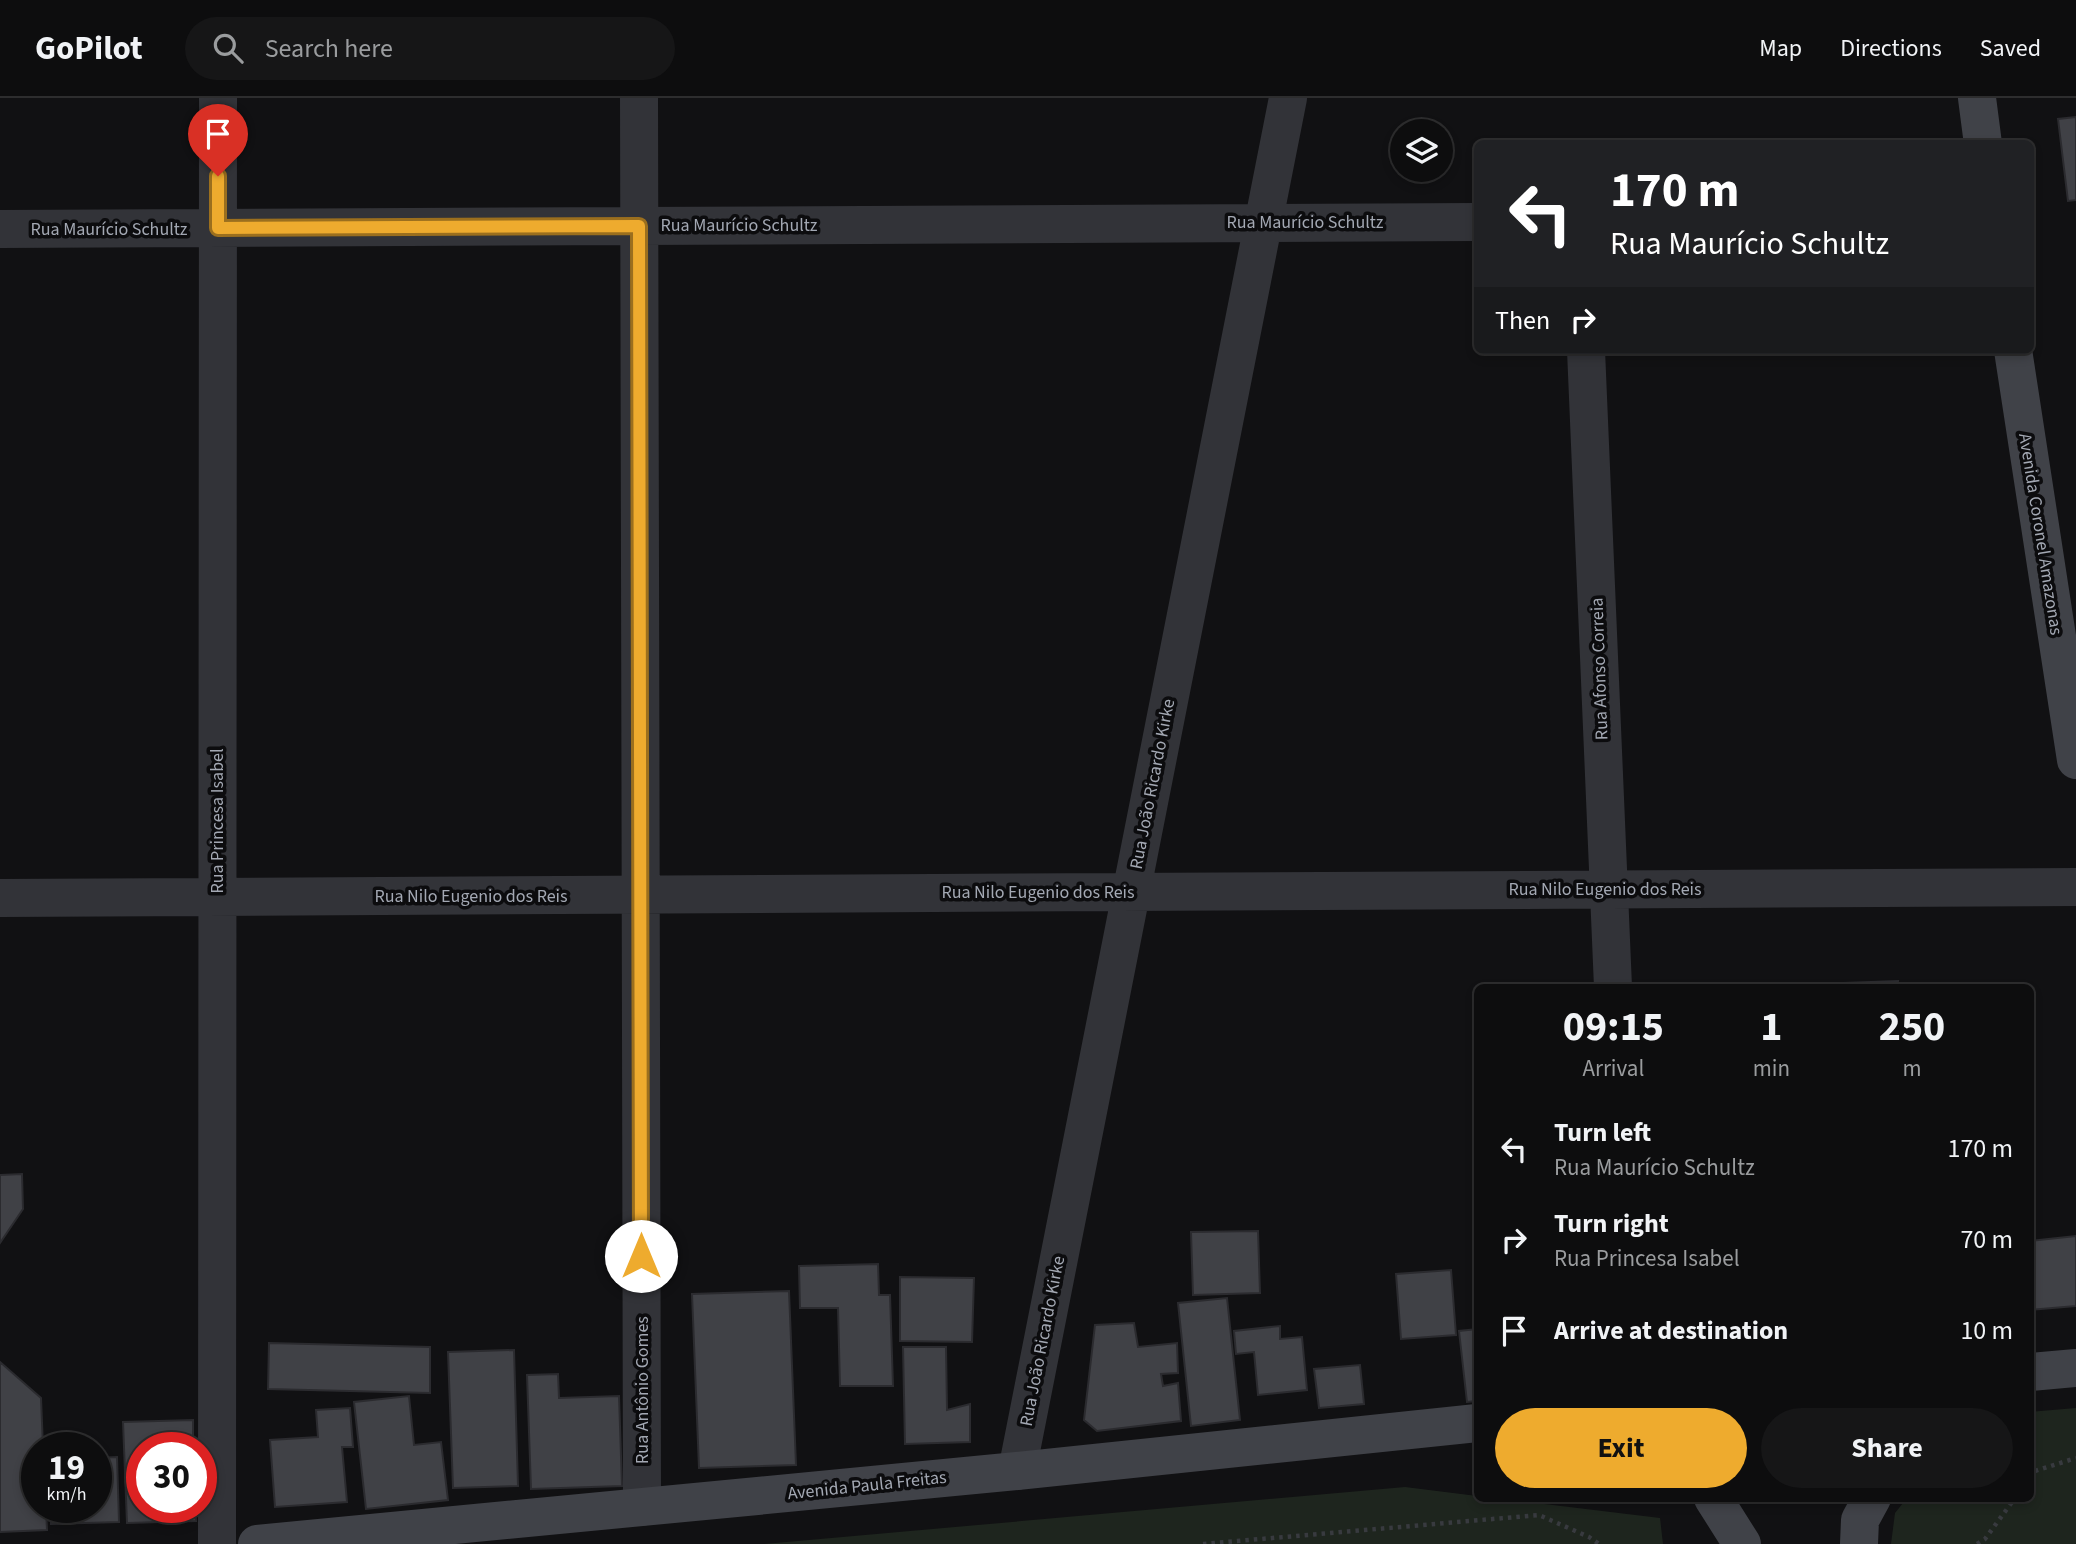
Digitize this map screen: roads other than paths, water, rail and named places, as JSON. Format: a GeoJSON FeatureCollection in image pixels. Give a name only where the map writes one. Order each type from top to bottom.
{"type":"FeatureCollection","features":[{"type":"Feature","properties":{"kind":"main road"},"geometry":{"type":"LineString","coordinates":[[1976,98],[1982,140]]}},
{"type":"Feature","properties":{"kind":"main road","name":"Avenida Coronel Amazonas"},"geometry":{"type":"LineString","coordinates":[[2014,354],[2076,760]]}},
{"type":"Feature","properties":{"kind":"main road"},"geometry":{"type":"LineString","coordinates":[[2034,1372],[2076,1368]]}},
{"type":"Feature","properties":{"kind":"main road","name":"Avenida Paula Freitas"},"geometry":{"type":"LineString","coordinates":[[257,1544],[1017,1471],[1474,1423]]}},
{"type":"Feature","properties":{"kind":"main road"},"geometry":{"type":"LineString","coordinates":[[1716,1502],[1742,1544]]}},
{"type":"Feature","properties":{"kind":"main road"},"geometry":{"type":"LineString","coordinates":[[1859,1544],[1860,1520],[1870,1502]]}},
{"type":"Feature","properties":{"kind":"street","name":"Rua Princesa Isabel"},"geometry":{"type":"LineString","coordinates":[[217,1544],[218,98]]}},
{"type":"Feature","properties":{"kind":"street","name":"Rua Antônio Gomes"},"geometry":{"type":"LineString","coordinates":[[639,98],[642,1507]]}},
{"type":"Feature","properties":{"kind":"street","name":"Rua João Ricardo Kirke"},"geometry":{"type":"LineString","coordinates":[[1017,1471],[1288,98]]}},
{"type":"Feature","properties":{"kind":"street","name":"Rua Maurício Schultz"},"geometry":{"type":"LineString","coordinates":[[0,229],[1474,222]]}},
{"type":"Feature","properties":{"kind":"street","name":"Rua Afonso Correia"},"geometry":{"type":"LineString","coordinates":[[1586,354],[1613,984]]}},
{"type":"Feature","properties":{"kind":"street","name":"Rua Nilo Eugenio dos Reis"},"geometry":{"type":"LineString","coordinates":[[0,898],[2076,887]]}}]}
